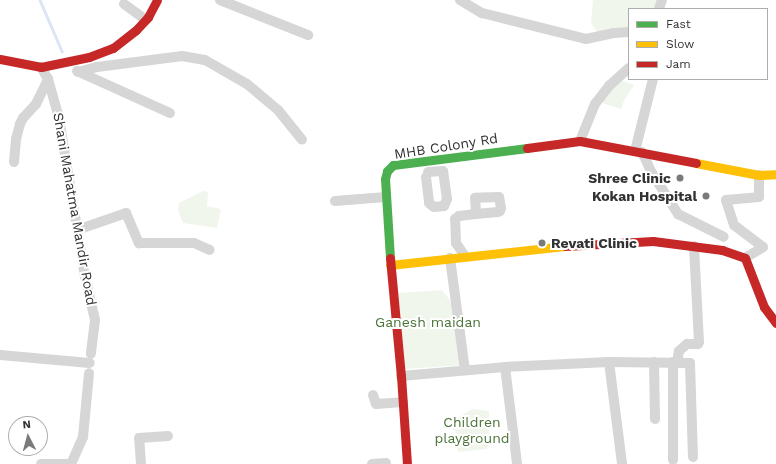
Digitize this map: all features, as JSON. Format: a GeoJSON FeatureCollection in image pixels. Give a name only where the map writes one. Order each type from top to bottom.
{"type":"FeatureCollection","features":[{"type":"Feature","properties":{"kind":"street"},"geometry":{"type":"LineString","coordinates":[[0,59],[41,67],[89,57],[113,48],[146,20],[154,8],[157,0]]}},
{"type":"Feature","properties":{"kind":"street"},"geometry":{"type":"LineString","coordinates":[[220,0],[308,35]]}},
{"type":"Feature","properties":{"kind":"street"},"geometry":{"type":"LineString","coordinates":[[460,0],[482,13],[586,39],[614,33],[628,32]]}},
{"type":"Feature","properties":{"kind":"street"},"geometry":{"type":"LineString","coordinates":[[124,4],[146,20]]}},
{"type":"Feature","properties":{"kind":"street"},"geometry":{"type":"LineString","coordinates":[[78,72],[97,67],[182,56],[205,60],[247,84],[278,110],[302,140]]}},
{"type":"Feature","properties":{"kind":"street"},"geometry":{"type":"LineString","coordinates":[[66,63],[78,72],[170,112]]}},
{"type":"Feature","properties":{"kind":"street","name":"Shani Mahatma Mandir Road"},"geometry":{"type":"LineString","coordinates":[[41,67],[48,79],[60,118],[85,277],[95,320],[83,437],[66,464]]}},
{"type":"Feature","properties":{"kind":"street"},"geometry":{"type":"LineString","coordinates":[[580,141],[595,104],[610,85],[628,69]]}},
{"type":"Feature","properties":{"kind":"street"},"geometry":{"type":"LineString","coordinates":[[14,162],[16,139],[20,124],[23,118],[36,104],[48,79]]}},
{"type":"Feature","properties":{"kind":"street"},"geometry":{"type":"LineString","coordinates":[[653,80],[638,152],[678,214],[724,237]]}},
{"type":"Feature","properties":{"kind":"street","name":"MHB Colony Rd"},"geometry":{"type":"LineString","coordinates":[[406,464],[403,402],[390,264],[385,179],[387,171],[393,166],[426,169],[580,141],[759,175],[776,174]]}},
{"type":"Feature","properties":{"kind":"street"},"geometry":{"type":"LineString","coordinates":[[745,258],[763,247],[734,225],[726,200],[759,197],[759,175]]}},
{"type":"Feature","properties":{"kind":"street"},"geometry":{"type":"LineString","coordinates":[[335,201],[386,197]]}},
{"type":"Feature","properties":{"kind":"street"},"geometry":{"type":"LineString","coordinates":[[77,230],[126,213],[139,243],[194,243],[210,250]]}},
{"type":"Feature","properties":{"kind":"street"},"geometry":{"type":"LineString","coordinates":[[465,256],[456,243],[454,221],[459,216],[476,214]]}},
{"type":"Feature","properties":{"kind":"street"},"geometry":{"type":"LineString","coordinates":[[390,264],[582,244],[653,241],[722,250],[745,258],[764,307],[776,323]]}},
{"type":"Feature","properties":{"kind":"street"},"geometry":{"type":"LineString","coordinates":[[673,460],[675,362],[679,351],[687,344],[698,344],[699,342],[694,246]]}},
{"type":"Feature","properties":{"kind":"street"},"geometry":{"type":"LineString","coordinates":[[450,258],[465,370]]}},
{"type":"Feature","properties":{"kind":"street"},"geometry":{"type":"LineString","coordinates":[[0,355],[90,364]]}},
{"type":"Feature","properties":{"kind":"street"},"geometry":{"type":"LineString","coordinates":[[401,376],[505,367],[609,362],[690,363],[692,366],[693,457]]}},
{"type":"Feature","properties":{"kind":"street"},"geometry":{"type":"LineString","coordinates":[[609,362],[622,464]]}},
{"type":"Feature","properties":{"kind":"street"},"geometry":{"type":"LineString","coordinates":[[654,362],[655,419]]}},
{"type":"Feature","properties":{"kind":"street"},"geometry":{"type":"LineString","coordinates":[[505,367],[517,464]]}},
{"type":"Feature","properties":{"kind":"street"},"geometry":{"type":"LineString","coordinates":[[373,394],[376,404],[403,402]]}},
{"type":"Feature","properties":{"kind":"street"},"geometry":{"type":"LineString","coordinates":[[141,464],[139,438],[168,436]]}},
{"type":"Feature","properties":{"kind":"street"},"geometry":{"type":"LineString","coordinates":[[372,464],[386,463]]}},
{"type":"Feature","properties":{"kind":"street"},"geometry":{"type":"LineString","coordinates":[[41,464],[66,464]]}},
{"type":"Feature","properties":{"kind":"green space"},"geometry":{"type":"Polygon","coordinates":[[[593,0],[661,0],[659,8],[628,8],[628,28],[597,32],[591,23],[593,0]]]}},
{"type":"Feature","properties":{"kind":"green space"},"geometry":{"type":"Polygon","coordinates":[[[620,80],[634,85],[621,109],[599,102],[620,80]]]}},
{"type":"Feature","properties":{"kind":"green space"},"geometry":{"type":"Polygon","coordinates":[[[203,191],[208,192],[207,206],[221,209],[217,228],[183,223],[178,210],[179,203],[203,191]]]}},
{"type":"Feature","properties":{"kind":"green space","name":"Ganesh maidan"},"geometry":{"type":"Polygon","coordinates":[[[442,290],[456,308],[463,365],[405,369],[398,293],[442,290]]]}},
{"type":"Feature","properties":{"kind":"green space","name":"Children playground"},"geometry":{"type":"Polygon","coordinates":[[[472,409],[489,411],[489,432],[492,442],[486,449],[458,452],[454,420],[472,409]]]}},
{"type":"Feature","properties":{"kind":"waterway"},"geometry":{"type":"LineString","coordinates":[[40,0],[62,51]]}},
{"type":"Feature","properties":{"kind":"traffic: fast"},"geometry":{"type":"LineString","coordinates":[[390,258],[385,179],[387,171],[393,165],[527,148]]}},
{"type":"Feature","properties":{"kind":"traffic: slow"},"geometry":{"type":"LineString","coordinates":[[696,163],[759,175],[776,174]]}},
{"type":"Feature","properties":{"kind":"traffic: slow"},"geometry":{"type":"LineString","coordinates":[[390,265],[565,246]]}},
{"type":"Feature","properties":{"kind":"traffic: jam"},"geometry":{"type":"LineString","coordinates":[[0,59],[41,67],[89,57],[113,48],[136,30],[148,17],[157,0]]}},
{"type":"Feature","properties":{"kind":"traffic: jam"},"geometry":{"type":"LineString","coordinates":[[527,148],[580,141],[696,163]]}},
{"type":"Feature","properties":{"kind":"traffic: jam"},"geometry":{"type":"LineString","coordinates":[[565,246],[653,241],[722,250],[745,258],[764,307],[776,323]]}},
{"type":"Feature","properties":{"kind":"traffic: jam"},"geometry":{"type":"LineString","coordinates":[[390,258],[401,376],[407,464]]}},
{"type":"Feature","properties":{"kind":"place","name":"Shree Clinic"},"geometry":{"type":"Point","coordinates":[680,178]}},
{"type":"Feature","properties":{"kind":"place","name":"Kokan Hospital"},"geometry":{"type":"Point","coordinates":[706,196]}},
{"type":"Feature","properties":{"kind":"place","name":"Revati Clinic"},"geometry":{"type":"Point","coordinates":[542,243]}}]}
